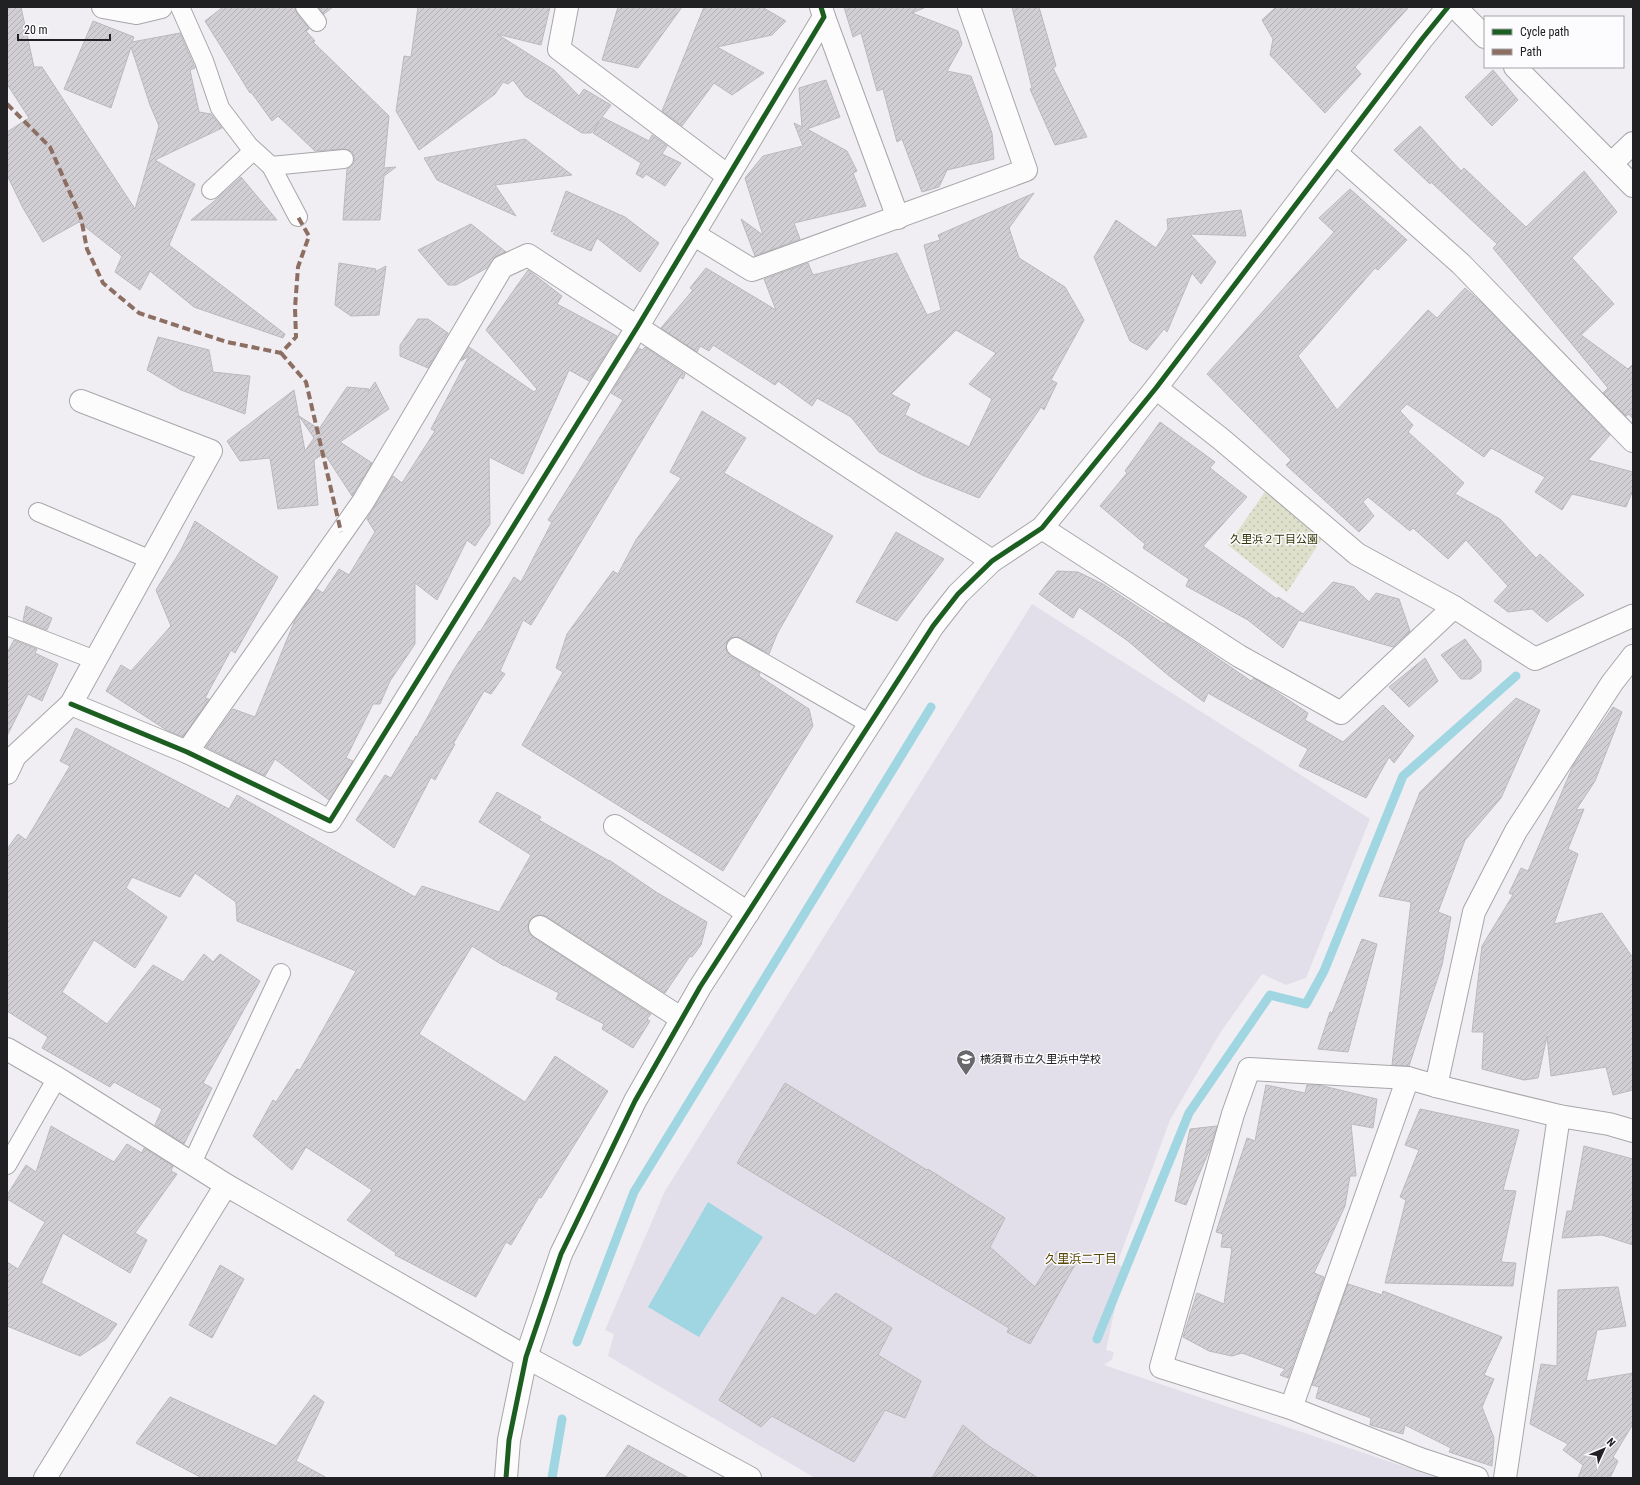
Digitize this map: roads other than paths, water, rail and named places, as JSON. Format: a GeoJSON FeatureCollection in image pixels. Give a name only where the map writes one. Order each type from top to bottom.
{"type":"FeatureCollection","features":[{"type":"Feature","properties":{"kind":"street"},"geometry":{"type":"LineString","coordinates":[[103,7],[136,13],[161,7]]}},
{"type":"Feature","properties":{"kind":"street"},"geometry":{"type":"LineString","coordinates":[[567,7],[559,49],[728,176]]}},
{"type":"Feature","properties":{"kind":"street"},"geometry":{"type":"LineString","coordinates":[[692,234],[752,270],[898,218],[1026,170],[969,7]]}},
{"type":"Feature","properties":{"kind":"street"},"geometry":{"type":"LineString","coordinates":[[506,1478],[509,1440],[526,1357],[561,1254],[635,1101],[700,988],[748,913],[933,626],[958,594],[992,561],[1042,528],[1156,388],[1448,7]]}},
{"type":"Feature","properties":{"kind":"street"},"geometry":{"type":"LineString","coordinates":[[1455,7],[1484,36]]}},
{"type":"Feature","properties":{"kind":"street"},"geometry":{"type":"LineString","coordinates":[[71,704],[187,752],[330,821],[638,326],[728,176],[823,12]]}},
{"type":"Feature","properties":{"kind":"street"},"geometry":{"type":"LineString","coordinates":[[823,12],[898,218]]}},
{"type":"Feature","properties":{"kind":"street"},"geometry":{"type":"LineString","coordinates":[[1517,68],[1633,186]]}},
{"type":"Feature","properties":{"kind":"street"},"geometry":{"type":"LineString","coordinates":[[1612,163],[1633,143]]}},
{"type":"Feature","properties":{"kind":"street"},"geometry":{"type":"LineString","coordinates":[[1336,153],[1461,264],[1633,441]]}},
{"type":"Feature","properties":{"kind":"street"},"geometry":{"type":"LineString","coordinates":[[187,752],[363,502],[502,267],[528,255],[638,326],[992,561]]}},
{"type":"Feature","properties":{"kind":"street"},"geometry":{"type":"LineString","coordinates":[[1156,388],[1221,439],[1357,554],[1454,607],[1535,659],[1632,616],[1633,617]]}},
{"type":"Feature","properties":{"kind":"street"},"geometry":{"type":"LineString","coordinates":[[10,761],[71,704],[211,451],[81,401]]}},
{"type":"Feature","properties":{"kind":"street"},"geometry":{"type":"LineString","coordinates":[[1042,528],[1239,656],[1341,713],[1454,607]]}},
{"type":"Feature","properties":{"kind":"street"},"geometry":{"type":"LineString","coordinates":[[1436,1086],[1474,912],[1516,831],[1612,682],[1633,656]]}},
{"type":"Feature","properties":{"kind":"street"},"geometry":{"type":"LineString","coordinates":[[615,826],[748,913]]}},
{"type":"Feature","properties":{"kind":"street"},"geometry":{"type":"LineString","coordinates":[[540,927],[682,1019]]}},
{"type":"Feature","properties":{"kind":"street"},"geometry":{"type":"LineString","coordinates":[[7,1049],[57,1078],[226,1185],[526,1357],[750,1478]]}},
{"type":"Feature","properties":{"kind":"street"},"geometry":{"type":"LineString","coordinates":[[1477,1478],[1420,1459],[1291,1408],[1161,1367],[1233,1114],[1249,1069],[1408,1078],[1560,1116],[1609,1124],[1633,1131]]}},
{"type":"Feature","properties":{"kind":"street"},"geometry":{"type":"LineString","coordinates":[[1291,1408],[1408,1078]]}},
{"type":"Feature","properties":{"kind":"street"},"geometry":{"type":"LineString","coordinates":[[1505,1478],[1560,1116]]}},
{"type":"Feature","properties":{"kind":"street"},"geometry":{"type":"LineString","coordinates":[[45,1478],[226,1185]]}},
{"type":"Feature","properties":{"kind":"lane"},"geometry":{"type":"LineString","coordinates":[[180,7],[204,61],[220,108],[253,151],[271,166],[298,217]]}},
{"type":"Feature","properties":{"kind":"lane"},"geometry":{"type":"LineString","coordinates":[[305,7],[317,22]]}},
{"type":"Feature","properties":{"kind":"lane"},"geometry":{"type":"LineString","coordinates":[[211,190],[253,151]]}},
{"type":"Feature","properties":{"kind":"lane"},"geometry":{"type":"LineString","coordinates":[[271,166],[344,159]]}},
{"type":"Feature","properties":{"kind":"lane"},"geometry":{"type":"LineString","coordinates":[[38,512],[151,560]]}},
{"type":"Feature","properties":{"kind":"lane"},"geometry":{"type":"LineString","coordinates":[[7,626],[95,660]]}},
{"type":"Feature","properties":{"kind":"lane"},"geometry":{"type":"LineString","coordinates":[[736,647],[870,724]]}},
{"type":"Feature","properties":{"kind":"lane"},"geometry":{"type":"LineString","coordinates":[[192,1163],[281,973]]}},
{"type":"Feature","properties":{"kind":"lane"},"geometry":{"type":"LineString","coordinates":[[7,1165],[57,1078]]}},
{"type":"Feature","properties":{"kind":"water"},"geometry":{"type":"Polygon","coordinates":[[[708,1202],[763,1237],[699,1337],[648,1307],[708,1202]]]}},
{"type":"Feature","properties":{"kind":"waterway"},"geometry":{"type":"LineString","coordinates":[[1097,1339],[1189,1113],[1270,995],[1306,1004],[1324,971],[1403,776],[1516,676]]}},
{"type":"Feature","properties":{"kind":"waterway"},"geometry":{"type":"LineString","coordinates":[[577,1342],[634,1192],[931,707]]}},
{"type":"Feature","properties":{"kind":"waterway"},"geometry":{"type":"LineString","coordinates":[[552,1478],[562,1419]]}},
{"type":"Feature","properties":{"kind":"place","name":"横須賀市立久里浜中学校"},"geometry":{"type":"Point","coordinates":[966,1076]}},
{"type":"Feature","properties":{"kind":"district","name":"久里浜二丁目"},"geometry":{"type":"Point","coordinates":[1081,1259]}},
{"type":"Feature","properties":{"kind":"park label","name":"久里浜２丁目公園"},"geometry":{"type":"Point","coordinates":[1274,539]}}]}
